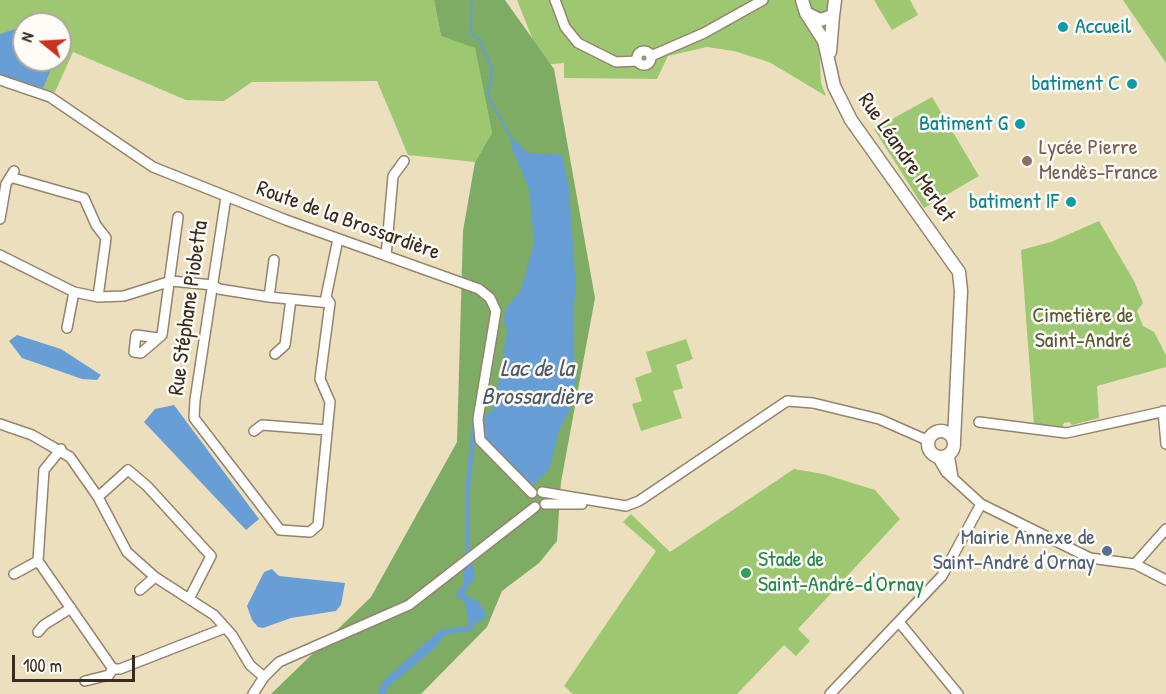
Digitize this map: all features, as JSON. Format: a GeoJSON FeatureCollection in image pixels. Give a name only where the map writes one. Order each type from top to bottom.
{"type":"FeatureCollection","features":[{"type":"Feature","properties":{"kind":"street"},"geometry":{"type":"LineString","coordinates":[[555,0],[565,27],[578,43],[593,53],[616,62],[638,61],[637,57],[642,52],[651,56],[704,33],[763,0]]}},
{"type":"Feature","properties":{"kind":"street","name":"Rue Léandre Merlet"},"geometry":{"type":"LineString","coordinates":[[802,0],[806,13],[824,41],[834,86],[851,120],[958,272],[961,291],[954,408]]}},
{"type":"Feature","properties":{"kind":"street","name":"Rue Léandre Merlet"},"geometry":{"type":"LineString","coordinates":[[830,62],[835,0]]}},
{"type":"Feature","properties":{"kind":"street"},"geometry":{"type":"LineString","coordinates":[[806,13],[820,20],[833,16]]}},
{"type":"Feature","properties":{"kind":"street","name":"Route de la Brossardière"},"geometry":{"type":"LineString","coordinates":[[0,80],[50,97],[153,167],[338,239],[479,289],[490,298],[496,310],[478,419],[480,440],[537,493]]}},
{"type":"Feature","properties":{"kind":"street"},"geometry":{"type":"LineString","coordinates":[[386,256],[393,176],[404,161]]}},
{"type":"Feature","properties":{"kind":"street"},"geometry":{"type":"LineString","coordinates":[[0,219],[6,184],[12,174],[84,198],[96,225],[106,238],[98,297]]}},
{"type":"Feature","properties":{"kind":"street","name":"Rue Stéphane Piobetta"},"geometry":{"type":"LineString","coordinates":[[226,197],[194,418],[280,530],[310,532],[318,525],[330,402],[320,378],[330,303],[326,297],[338,239]]}},
{"type":"Feature","properties":{"kind":"street"},"geometry":{"type":"LineString","coordinates":[[158,338],[162,335],[178,217]]}},
{"type":"Feature","properties":{"kind":"street"},"geometry":{"type":"LineString","coordinates":[[0,255],[74,292],[98,297],[124,296],[171,280],[213,285],[219,289],[269,297],[330,303]]}},
{"type":"Feature","properties":{"kind":"street"},"geometry":{"type":"LineString","coordinates":[[269,297],[273,260]]}},
{"type":"Feature","properties":{"kind":"street"},"geometry":{"type":"LineString","coordinates":[[68,328],[74,292]]}},
{"type":"Feature","properties":{"kind":"street"},"geometry":{"type":"LineString","coordinates":[[275,354],[285,345],[291,299]]}},
{"type":"Feature","properties":{"kind":"street"},"geometry":{"type":"LineString","coordinates":[[537,493],[626,506],[639,501],[787,401],[813,403],[879,418],[929,441]]}},
{"type":"Feature","properties":{"kind":"street"},"geometry":{"type":"LineString","coordinates":[[954,408],[948,421],[929,441],[930,449],[936,455],[940,465],[971,497],[1090,558],[1135,564],[1166,580]]}},
{"type":"Feature","properties":{"kind":"street"},"geometry":{"type":"LineString","coordinates":[[953,477],[949,454],[954,441],[954,408]]}},
{"type":"Feature","properties":{"kind":"street"},"geometry":{"type":"LineString","coordinates":[[979,422],[1066,433],[1164,411],[1166,444]]}},
{"type":"Feature","properties":{"kind":"street"},"geometry":{"type":"LineString","coordinates":[[0,424],[32,435],[61,450],[76,463],[98,497],[127,552],[155,577],[190,597],[214,615],[250,664],[264,677]]}},
{"type":"Feature","properties":{"kind":"street"},"geometry":{"type":"LineString","coordinates":[[254,431],[262,425],[327,430]]}},
{"type":"Feature","properties":{"kind":"street"},"geometry":{"type":"LineString","coordinates":[[938,431],[946,432],[954,441]]}},
{"type":"Feature","properties":{"kind":"street"},"geometry":{"type":"LineString","coordinates":[[61,450],[44,470],[38,561],[113,669]]}},
{"type":"Feature","properties":{"kind":"street"},"geometry":{"type":"LineString","coordinates":[[936,455],[949,454]]}},
{"type":"Feature","properties":{"kind":"street"},"geometry":{"type":"LineString","coordinates":[[98,497],[128,470],[147,486],[211,556],[190,597]]}},
{"type":"Feature","properties":{"kind":"street"},"geometry":{"type":"LineString","coordinates":[[537,493],[530,501],[540,506],[602,503]]}},
{"type":"Feature","properties":{"kind":"street"},"geometry":{"type":"LineString","coordinates":[[253,694],[264,677],[279,662],[409,605],[540,506],[546,497],[537,493]]}},
{"type":"Feature","properties":{"kind":"street"},"geometry":{"type":"LineString","coordinates":[[831,694],[942,576],[981,504]]}},
{"type":"Feature","properties":{"kind":"street"},"geometry":{"type":"LineString","coordinates":[[1135,564],[1166,529]]}},
{"type":"Feature","properties":{"kind":"street"},"geometry":{"type":"LineString","coordinates":[[14,574],[38,561]]}},
{"type":"Feature","properties":{"kind":"street"},"geometry":{"type":"LineString","coordinates":[[140,591],[155,577]]}},
{"type":"Feature","properties":{"kind":"street"},"geometry":{"type":"LineString","coordinates":[[38,632],[71,608]]}},
{"type":"Feature","properties":{"kind":"street"},"geometry":{"type":"LineString","coordinates":[[899,622],[958,694]]}},
{"type":"Feature","properties":{"kind":"street"},"geometry":{"type":"LineString","coordinates":[[113,669],[120,669],[225,628]]}},
{"type":"Feature","properties":{"kind":"street"},"geometry":{"type":"LineString","coordinates":[[85,681],[109,675],[113,669]]}},
{"type":"Feature","properties":{"kind":"green space"},"geometry":{"type":"Polygon","coordinates":[[[0,0],[434,0],[441,36],[475,47],[492,133],[475,162],[408,155],[377,81],[252,82],[224,101],[186,100],[73,52],[72,54],[72,12],[12,12],[12,72],[64,72],[55,92],[0,78],[0,0]]]}},
{"type":"Feature","properties":{"kind":"green space"},"geometry":{"type":"Polygon","coordinates":[[[434,0],[505,0],[554,69],[595,298],[561,482],[557,541],[539,563],[502,591],[487,627],[421,694],[271,694],[371,597],[457,442],[463,231],[475,162],[492,133],[475,48],[441,36],[434,0]]]}},
{"type":"Feature","properties":{"kind":"green space"},"geometry":{"type":"Polygon","coordinates":[[[517,0],[828,0],[826,14],[822,16],[819,45],[821,83],[826,96],[769,62],[734,51],[707,47],[668,56],[657,79],[564,78],[564,63],[543,65],[517,0]]]}},
{"type":"Feature","properties":{"kind":"green space"},"geometry":{"type":"Polygon","coordinates":[[[874,0],[910,0],[918,15],[892,30],[874,0]]]}},
{"type":"Feature","properties":{"kind":"green space"},"geometry":{"type":"Polygon","coordinates":[[[1123,0],[1166,0],[1166,63],[1123,0]]]}},
{"type":"Feature","properties":{"kind":"green space"},"geometry":{"type":"Polygon","coordinates":[[[932,97],[979,176],[924,208],[874,129],[932,97]]]}},
{"type":"Feature","properties":{"kind":"green space","name":"Cimetière de Saint-André"},"geometry":{"type":"Polygon","coordinates":[[[1099,221],[1134,281],[1143,303],[1137,311],[1143,326],[1154,332],[1166,355],[1166,367],[1097,386],[1099,418],[1072,425],[1069,422],[1064,423],[1062,428],[1034,426],[1021,250],[1051,242],[1099,221]]]}},
{"type":"Feature","properties":{"kind":"green space"},"geometry":{"type":"Polygon","coordinates":[[[686,339],[693,359],[676,365],[683,388],[673,391],[682,418],[641,431],[632,404],[642,401],[635,378],[652,372],[646,352],[686,339]]]}},
{"type":"Feature","properties":{"kind":"green space","name":"Stade de Saint-André-d'Ornay"},"geometry":{"type":"Polygon","coordinates":[[[794,469],[823,474],[875,490],[900,519],[798,629],[810,641],[796,656],[784,645],[737,694],[573,694],[564,686],[656,551],[623,522],[631,514],[670,552],[794,469]]]}},
{"type":"Feature","properties":{"kind":"water"},"geometry":{"type":"Polygon","coordinates":[[[12,30],[12,72],[50,72],[43,88],[0,74],[0,34],[12,30]]]}},
{"type":"Feature","properties":{"kind":"water","name":"Lac de la Brossardière"},"geometry":{"type":"Polygon","coordinates":[[[510,136],[528,153],[562,155],[569,188],[576,289],[573,310],[575,383],[572,405],[559,431],[549,470],[532,486],[521,478],[487,439],[483,431],[485,415],[492,411],[496,397],[507,331],[504,320],[506,308],[521,290],[534,242],[529,189],[512,148],[510,136]]]}},
{"type":"Feature","properties":{"kind":"water"},"geometry":{"type":"Polygon","coordinates":[[[17,335],[61,349],[101,375],[97,380],[82,379],[22,358],[9,341],[17,335]]]}},
{"type":"Feature","properties":{"kind":"water"},"geometry":{"type":"Polygon","coordinates":[[[174,405],[259,519],[246,530],[144,422],[155,409],[174,405]]]}},
{"type":"Feature","properties":{"kind":"water"},"geometry":{"type":"Polygon","coordinates":[[[472,421],[475,441],[470,488],[469,544],[471,553],[466,557],[466,485],[472,421]]]}},
{"type":"Feature","properties":{"kind":"water"},"geometry":{"type":"Polygon","coordinates":[[[472,562],[475,577],[464,594],[479,602],[486,614],[485,619],[475,623],[472,631],[446,634],[435,648],[389,686],[385,694],[378,694],[382,682],[440,630],[469,626],[465,602],[455,595],[464,584],[463,568],[472,562]]]}},
{"type":"Feature","properties":{"kind":"water"},"geometry":{"type":"Polygon","coordinates":[[[272,569],[279,576],[345,583],[341,605],[336,611],[291,618],[263,628],[258,627],[252,620],[247,606],[264,572],[272,569]]]}},
{"type":"Feature","properties":{"kind":"waterway"},"geometry":{"type":"LineString","coordinates":[[472,0],[471,34],[479,39],[492,69],[488,96],[510,136]]}},
{"type":"Feature","properties":{"kind":"place","name":"Accueil"},"geometry":{"type":"Point","coordinates":[1063,27]}},
{"type":"Feature","properties":{"kind":"place","name":"batiment C"},"geometry":{"type":"Point","coordinates":[1132,84]}},
{"type":"Feature","properties":{"kind":"place","name":"Batiment G"},"geometry":{"type":"Point","coordinates":[1020,124]}},
{"type":"Feature","properties":{"kind":"place","name":"Lycée Pierre Mendès-France"},"geometry":{"type":"Point","coordinates":[1027,161]}},
{"type":"Feature","properties":{"kind":"place","name":"batiment IF"},"geometry":{"type":"Point","coordinates":[1071,202]}},
{"type":"Feature","properties":{"kind":"place","name":"Mairie Annexe de Saint-André d'Ornay"},"geometry":{"type":"Point","coordinates":[1107,551]}},
{"type":"Feature","properties":{"kind":"place","name":"Stade de Saint-André-d'Ornay"},"geometry":{"type":"Point","coordinates":[746,573]}}]}
